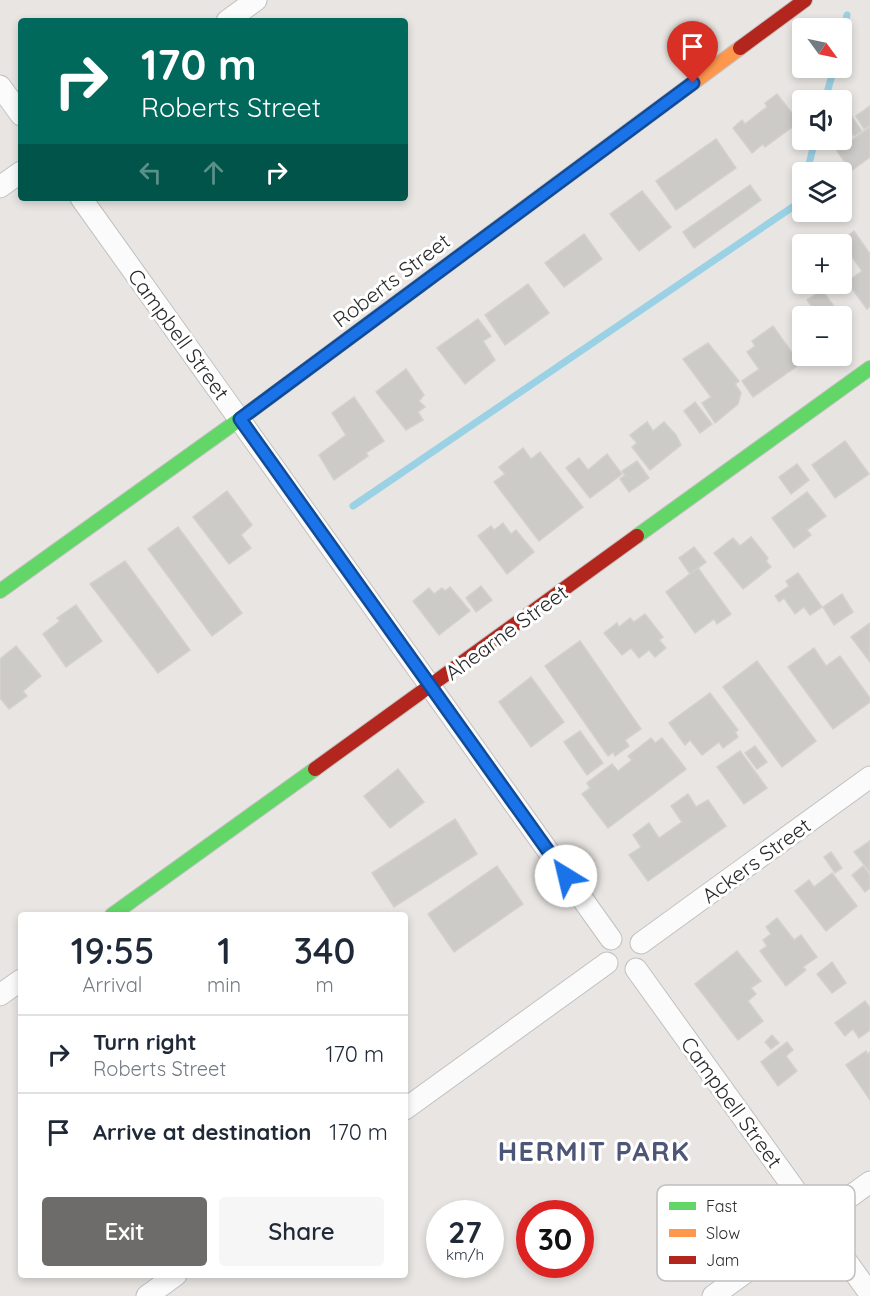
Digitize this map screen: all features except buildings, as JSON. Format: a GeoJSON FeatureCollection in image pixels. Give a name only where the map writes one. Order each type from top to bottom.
{"type":"FeatureCollection","features":[{"type":"Feature","properties":{"kind":"street"},"geometry":{"type":"LineString","coordinates":[[231,18],[255,0]]}},
{"type":"Feature","properties":{"kind":"street","name":"Roberts Street"},"geometry":{"type":"LineString","coordinates":[[0,591],[240,419],[805,0]]}},
{"type":"Feature","properties":{"kind":"street"},"geometry":{"type":"LineString","coordinates":[[0,86],[18,111]]}},
{"type":"Feature","properties":{"kind":"street"},"geometry":{"type":"LineString","coordinates":[[0,187],[18,174]]}},
{"type":"Feature","properties":{"kind":"street","name":"Campbell Street"},"geometry":{"type":"LineString","coordinates":[[83,201],[611,939]]}},
{"type":"Feature","properties":{"kind":"street","name":"Ahearne Street"},"geometry":{"type":"LineString","coordinates":[[116,912],[870,368]]}},
{"type":"Feature","properties":{"kind":"street","name":"Ackers Street"},"geometry":{"type":"LineString","coordinates":[[641,943],[870,777]]}},
{"type":"Feature","properties":{"kind":"street"},"geometry":{"type":"LineString","coordinates":[[624,934],[636,938],[641,943],[644,956],[642,963],[636,969],[623,974],[616,972],[607,963],[605,950],[611,939],[624,934]]}},
{"type":"Feature","properties":{"kind":"street"},"geometry":{"type":"LineString","coordinates":[[408,1107],[607,963]]}},
{"type":"Feature","properties":{"kind":"street","name":"Campbell Street"},"geometry":{"type":"LineString","coordinates":[[636,969],[791,1185]]}},
{"type":"Feature","properties":{"kind":"street"},"geometry":{"type":"LineString","coordinates":[[0,995],[18,982]]}},
{"type":"Feature","properties":{"kind":"street"},"geometry":{"type":"LineString","coordinates":[[855,1193],[870,1182]]}},
{"type":"Feature","properties":{"kind":"street","name":"Campbell Street"},"geometry":{"type":"LineString","coordinates":[[855,1273],[870,1294]]}},
{"type":"Feature","properties":{"kind":"street"},"geometry":{"type":"LineString","coordinates":[[147,1296],[172,1278]]}},
{"type":"Feature","properties":{"kind":"street"},"geometry":{"type":"LineString","coordinates":[[713,1296],[734,1281]]}},
{"type":"Feature","properties":{"kind":"waterway"},"geometry":{"type":"LineString","coordinates":[[828,90],[831,78]]}},
{"type":"Feature","properties":{"kind":"waterway"},"geometry":{"type":"LineString","coordinates":[[810,162],[812,150]]}},
{"type":"Feature","properties":{"kind":"waterway"},"geometry":{"type":"LineString","coordinates":[[353,506],[792,207]]}},
{"type":"Feature","properties":{"kind":"traffic: fast"},"geometry":{"type":"LineString","coordinates":[[0,591],[240,419],[384,312]]}},
{"type":"Feature","properties":{"kind":"traffic: fast"},"geometry":{"type":"LineString","coordinates":[[637,536],[870,368]]}},
{"type":"Feature","properties":{"kind":"traffic: fast"},"geometry":{"type":"LineString","coordinates":[[116,912],[315,769]]}},
{"type":"Feature","properties":{"kind":"traffic: slow"},"geometry":{"type":"LineString","coordinates":[[384,312],[740,48]]}},
{"type":"Feature","properties":{"kind":"traffic: jam"},"geometry":{"type":"LineString","coordinates":[[740,48],[805,0]]}},
{"type":"Feature","properties":{"kind":"traffic: jam"},"geometry":{"type":"LineString","coordinates":[[315,769],[637,536]]}},
{"type":"Feature","properties":{"kind":"district","name":"HERMIT PARK"},"geometry":{"type":"Point","coordinates":[594,1151]}},
{"type":"Feature","properties":{"kind":"route"},"geometry":{"type":"LineString","coordinates":[[566,876],[240,419],[693,83]]}}]}
